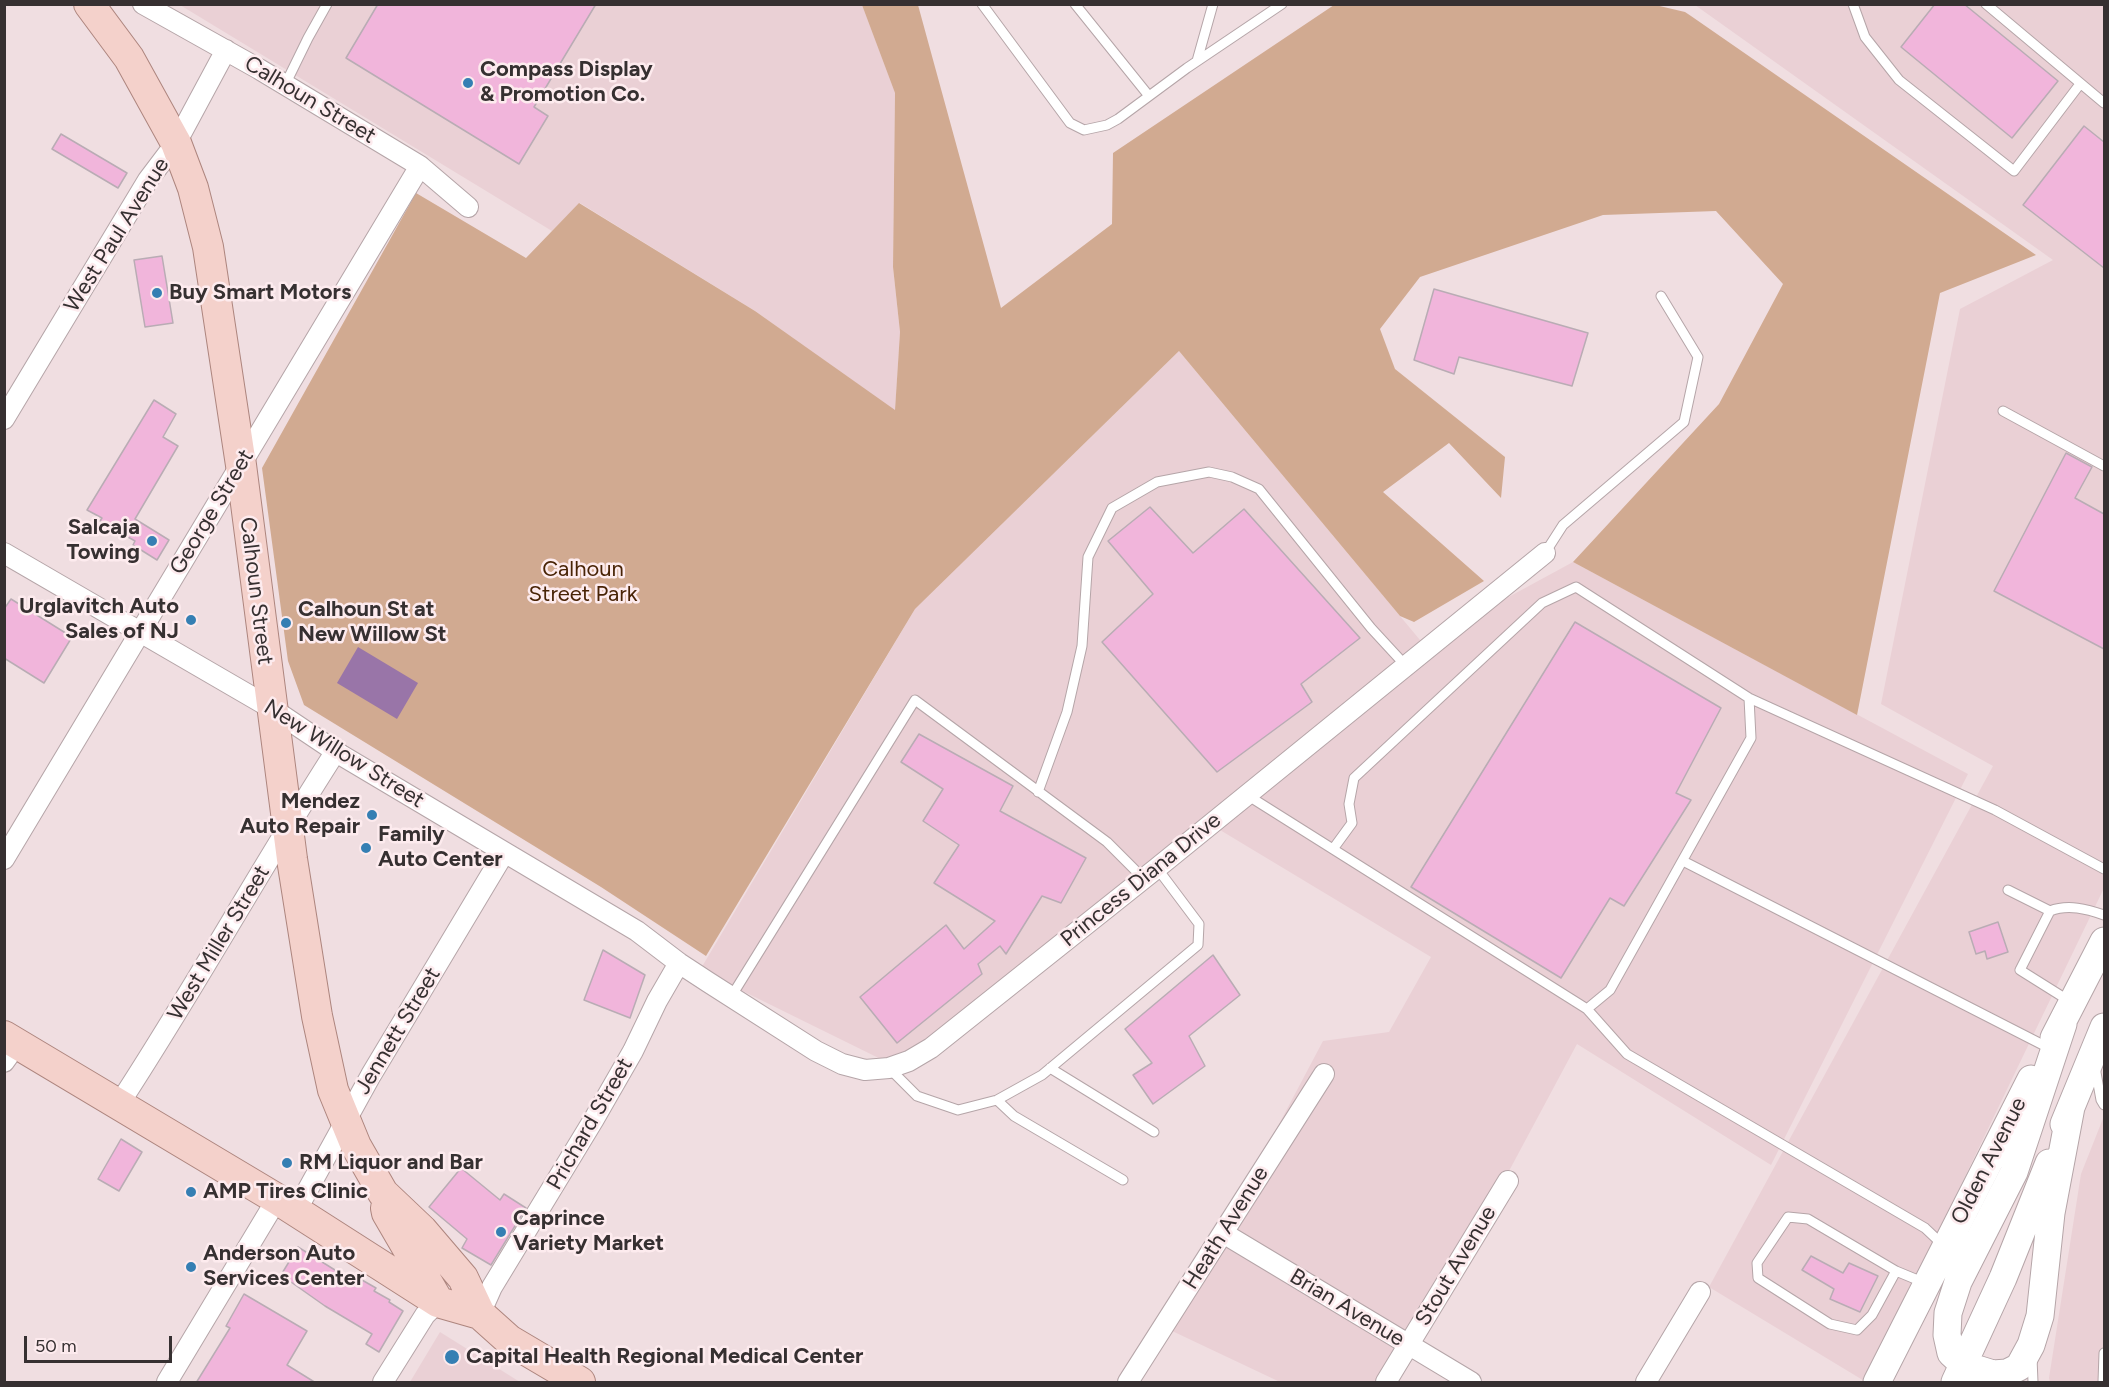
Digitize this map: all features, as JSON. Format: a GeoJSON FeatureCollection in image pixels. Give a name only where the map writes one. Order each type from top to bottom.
{"type":"FeatureCollection","features":[{"type":"Feature","properties":{"kind":"main road","name":"Calhoun Street"},"geometry":{"type":"LineString","coordinates":[[89,4],[129,58],[176,143],[193,188],[208,247],[241,465],[288,826],[317,1016],[333,1090],[356,1146],[383,1193],[422,1230],[463,1278],[480,1314]]}},
{"type":"Feature","properties":{"kind":"main road","name":"Olden Avenue"},"geometry":{"type":"LineString","coordinates":[[1877,1383],[2026,1087],[2068,1013],[2104,941]]}},
{"type":"Feature","properties":{"kind":"main road"},"geometry":{"type":"LineString","coordinates":[[1963,1377],[1950,1353],[1947,1335],[1948,1313],[1958,1282],[2014,1172],[2068,1013]]}},
{"type":"Feature","properties":{"kind":"main road"},"geometry":{"type":"LineString","coordinates":[[1963,1377],[2104,1027]]}},
{"type":"Feature","properties":{"kind":"main road"},"geometry":{"type":"LineString","coordinates":[[8,1047],[119,1104],[287,1205],[438,1302],[480,1314],[509,1340],[580,1383]]}},
{"type":"Feature","properties":{"kind":"main road"},"geometry":{"type":"LineString","coordinates":[[1963,1377],[2007,1373],[2019,1367],[2031,1345],[2040,1316],[2051,1213],[2071,1107]]}},
{"type":"Feature","properties":{"kind":"main road","name":"Calhoun Street"},"geometry":{"type":"LineString","coordinates":[[383,1193],[387,1213],[438,1302]]}},
{"type":"Feature","properties":{"kind":"street","name":"Calhoun Street"},"geometry":{"type":"LineString","coordinates":[[143,4],[226,50],[420,166],[468,207]]}},
{"type":"Feature","properties":{"kind":"street","name":"West Paul Avenue"},"geometry":{"type":"LineString","coordinates":[[4,419],[142,189],[176,143],[226,50]]}},
{"type":"Feature","properties":{"kind":"street","name":"George Street"},"geometry":{"type":"LineString","coordinates":[[4,859],[420,166]]}},
{"type":"Feature","properties":{"kind":"street","name":"New Willow Street"},"geometry":{"type":"LineString","coordinates":[[4,553],[271,708],[336,751],[637,931],[708,982]]}},
{"type":"Feature","properties":{"kind":"street","name":"Princess Diana Drive"},"geometry":{"type":"LineString","coordinates":[[708,982],[816,1051],[842,1064],[866,1070],[889,1068],[909,1061],[931,1048],[1545,553]]}},
{"type":"Feature","properties":{"kind":"street","name":"West Miller Street"},"geometry":{"type":"LineString","coordinates":[[119,1104],[212,957],[288,826],[336,751]]}},
{"type":"Feature","properties":{"kind":"street","name":"Jennett Street"},"geometry":{"type":"LineString","coordinates":[[167,1383],[345,1120],[504,853]]}},
{"type":"Feature","properties":{"kind":"street","name":"Prichard Street"},"geometry":{"type":"LineString","coordinates":[[480,1314],[492,1287],[616,1080],[679,963]]}},
{"type":"Feature","properties":{"kind":"street","name":"Heath Avenue"},"geometry":{"type":"LineString","coordinates":[[1128,1383],[1324,1074]]}},
{"type":"Feature","properties":{"kind":"street","name":"Stout Avenue"},"geometry":{"type":"LineString","coordinates":[[1386,1383],[1508,1181]]}},
{"type":"Feature","properties":{"kind":"street","name":"Brian Avenue"},"geometry":{"type":"LineString","coordinates":[[1223,1233],[1471,1383]]}},
{"type":"Feature","properties":{"kind":"street"},"geometry":{"type":"LineString","coordinates":[[1646,1383],[1700,1292]]}},
{"type":"Feature","properties":{"kind":"street"},"geometry":{"type":"LineString","coordinates":[[383,1383],[425,1315],[438,1302]]}},
{"type":"Feature","properties":{"kind":"lane"},"geometry":{"type":"LineString","coordinates":[[285,85],[327,4]]}},
{"type":"Feature","properties":{"kind":"lane"},"geometry":{"type":"LineString","coordinates":[[982,4],[1070,123],[1084,130],[1107,125],[1118,119],[1197,61],[1282,4]]}},
{"type":"Feature","properties":{"kind":"lane"},"geometry":{"type":"LineString","coordinates":[[1075,4],[1149,96]]}},
{"type":"Feature","properties":{"kind":"lane"},"geometry":{"type":"LineString","coordinates":[[1197,61],[1213,4]]}},
{"type":"Feature","properties":{"kind":"lane"},"geometry":{"type":"LineString","coordinates":[[1853,4],[1865,37],[1899,80],[2014,171],[2080,84]]}},
{"type":"Feature","properties":{"kind":"lane"},"geometry":{"type":"LineString","coordinates":[[1986,4],[2104,103]]}},
{"type":"Feature","properties":{"kind":"lane"},"geometry":{"type":"LineString","coordinates":[[1545,553],[1563,525],[1684,422],[1698,357],[1661,296]]}},
{"type":"Feature","properties":{"kind":"lane"},"geometry":{"type":"LineString","coordinates":[[2002,411],[2104,466]]}},
{"type":"Feature","properties":{"kind":"lane"},"geometry":{"type":"LineString","coordinates":[[1038,792],[1067,712],[1082,646],[1088,557],[1112,508],[1157,482],[1209,472],[1232,477],[1259,489],[1371,628],[1406,666]]}},
{"type":"Feature","properties":{"kind":"lane"},"geometry":{"type":"LineString","coordinates":[[1333,849],[1352,823],[1349,804],[1354,778],[1542,603],[1576,587],[1749,698],[1995,810],[2104,869]]}},
{"type":"Feature","properties":{"kind":"lane"},"geometry":{"type":"LineString","coordinates":[[1587,1009],[1611,990],[1751,738],[1749,698]]}},
{"type":"Feature","properties":{"kind":"lane"},"geometry":{"type":"LineString","coordinates":[[731,997],[915,700],[1150,873],[1199,924],[1198,945],[1042,1075],[997,1100],[958,1110],[917,1096],[889,1068]]}},
{"type":"Feature","properties":{"kind":"lane"},"geometry":{"type":"LineString","coordinates":[[1247,795],[1587,1009],[1627,1054],[1925,1228],[1945,1248]]}},
{"type":"Feature","properties":{"kind":"lane"},"geometry":{"type":"LineString","coordinates":[[1683,861],[2049,1048]]}},
{"type":"Feature","properties":{"kind":"lane"},"geometry":{"type":"LineString","coordinates":[[2008,891],[2050,911]]}},
{"type":"Feature","properties":{"kind":"lane"},"geometry":{"type":"LineString","coordinates":[[2068,1013],[2020,970],[2050,911],[2058,908],[2084,908],[2104,915]]}},
{"type":"Feature","properties":{"kind":"lane"},"geometry":{"type":"LineString","coordinates":[[2092,1052],[2101,1100],[2104,1105]]}},
{"type":"Feature","properties":{"kind":"lane"},"geometry":{"type":"LineString","coordinates":[[1050,1068],[1154,1132]]}},
{"type":"Feature","properties":{"kind":"lane"},"geometry":{"type":"LineString","coordinates":[[997,1100],[1014,1116],[1124,1180]]}},
{"type":"Feature","properties":{"kind":"lane"},"geometry":{"type":"LineString","coordinates":[[1896,1271],[1872,1315],[1857,1330],[1830,1324],[1758,1278],[1757,1263],[1788,1217],[1808,1219],[1896,1271],[1927,1283]]}},
{"type":"Feature","properties":{"kind":"lane"},"geometry":{"type":"LineString","coordinates":[[2031,1345],[2033,1383]]}},
{"type":"Feature","properties":{"kind":"lane"},"geometry":{"type":"LineString","coordinates":[[2103,1383],[2104,1353]]}},
{"type":"Feature","properties":{"kind":"shaded area"},"geometry":{"type":"Polygon","coordinates":[[[180,5],[862,5],[895,93],[893,267],[900,332],[895,411],[755,311],[580,203],[552,231],[180,5]]]}},
{"type":"Feature","properties":{"kind":"shaded area"},"geometry":{"type":"Polygon","coordinates":[[[1695,5],[2104,5],[2104,888],[1866,1382],[1709,1287],[1993,766],[1881,704],[1960,309],[2053,260],[1695,5]]]}},
{"type":"Feature","properties":{"kind":"shaded area"},"geometry":{"type":"Polygon","coordinates":[[[1179,351],[1430,652],[1470,618],[1573,562],[1968,774],[1771,1165],[1577,1044],[1396,1382],[1280,1382],[1170,1330],[1323,1041],[1389,1032],[1431,957],[1220,830],[903,1070],[700,970],[915,609],[1179,351]]]}},
{"type":"Feature","properties":{"kind":"shaded area"},"geometry":{"type":"Polygon","coordinates":[[[358,647],[418,683],[397,719],[337,683],[358,647]]]}},
{"type":"Feature","properties":{"kind":"shaded area"},"geometry":{"type":"Polygon","coordinates":[[[2104,1116],[2104,1382],[2050,1382],[2081,1174],[2104,1116]]]}},
{"type":"Feature","properties":{"kind":"shaded area","name":"Capital Health Regional Medical Center"},"geometry":{"type":"Polygon","coordinates":[[[440,1332],[520,1382],[410,1382],[440,1332]]]}},
{"type":"Feature","properties":{"kind":"green space","name":"Calhoun Street Park"},"geometry":{"type":"Polygon","coordinates":[[[1651,4],[1685,12],[2036,255],[1940,293],[1857,715],[1573,562],[1719,404],[1783,284],[1716,211],[1603,215],[1420,277],[1380,329],[1395,369],[1505,457],[1501,498],[1449,443],[1383,492],[1484,581],[1414,622],[1400,616],[1179,351],[915,609],[706,956],[601,887],[304,705],[288,661],[262,468],[416,193],[526,258],[579,203],[755,311],[895,410],[900,332],[893,267],[895,93],[862,5],[918,5],[1001,308],[1112,224],[1113,153],[1334,5],[1651,4]]]}},
{"type":"Feature","properties":{"kind":"building","name":"Compass Display & Promotion Co."},"geometry":{"type":"Polygon","coordinates":[[[378,4],[596,4],[534,107],[548,116],[519,164],[346,58],[378,4]]]}},
{"type":"Feature","properties":{"kind":"building"},"geometry":{"type":"Polygon","coordinates":[[[1935,4],[1964,4],[2058,81],[2012,138],[1901,47],[1935,4]]]}},
{"type":"Feature","properties":{"kind":"building"},"geometry":{"type":"Polygon","coordinates":[[[2084,126],[2104,142],[2104,268],[2023,205],[2084,126]]]}},
{"type":"Feature","properties":{"kind":"building"},"geometry":{"type":"Polygon","coordinates":[[[61,134],[127,173],[118,188],[52,149],[61,134]]]}},
{"type":"Feature","properties":{"kind":"building"},"geometry":{"type":"Polygon","coordinates":[[[162,256],[173,323],[145,327],[134,260],[162,256]]]}},
{"type":"Feature","properties":{"kind":"building"},"geometry":{"type":"Polygon","coordinates":[[[1434,289],[1588,333],[1572,386],[1459,357],[1454,374],[1414,360],[1434,289]]]}},
{"type":"Feature","properties":{"kind":"building"},"geometry":{"type":"Polygon","coordinates":[[[154,400],[176,414],[163,437],[178,446],[135,519],[169,540],[157,560],[133,545],[135,541],[100,521],[102,518],[87,510],[154,400]]]}},
{"type":"Feature","properties":{"kind":"building"},"geometry":{"type":"Polygon","coordinates":[[[2066,453],[2092,467],[2075,498],[2104,514],[2104,649],[1994,591],[2066,453]]]}},
{"type":"Feature","properties":{"kind":"building"},"geometry":{"type":"Polygon","coordinates":[[[1150,507],[1193,553],[1244,509],[1360,638],[1301,684],[1312,702],[1217,772],[1102,642],[1153,594],[1108,541],[1150,507]]]}},
{"type":"Feature","properties":{"kind":"building"},"geometry":{"type":"Polygon","coordinates":[[[11,599],[72,637],[44,683],[4,658],[4,609],[11,599]]]}},
{"type":"Feature","properties":{"kind":"building"},"geometry":{"type":"Polygon","coordinates":[[[1575,622],[1721,708],[1676,793],[1691,800],[1624,906],[1610,898],[1561,978],[1411,887],[1575,622]]]}},
{"type":"Feature","properties":{"kind":"building"},"geometry":{"type":"Polygon","coordinates":[[[919,734],[1013,786],[1000,811],[1086,858],[1061,903],[1042,896],[1006,954],[1000,946],[978,964],[982,974],[897,1043],[860,997],[946,925],[964,949],[995,921],[934,883],[959,845],[923,821],[943,789],[901,762],[919,734]]]}},
{"type":"Feature","properties":{"kind":"building"},"geometry":{"type":"Polygon","coordinates":[[[1998,922],[2008,952],[1987,959],[1985,951],[1976,954],[1969,932],[1998,922]]]}},
{"type":"Feature","properties":{"kind":"building"},"geometry":{"type":"Polygon","coordinates":[[[603,950],[645,975],[630,1018],[584,1000],[603,950]]]}},
{"type":"Feature","properties":{"kind":"building"},"geometry":{"type":"Polygon","coordinates":[[[1213,955],[1240,995],[1189,1036],[1205,1066],[1153,1104],[1133,1075],[1152,1063],[1125,1029],[1213,955]]]}},
{"type":"Feature","properties":{"kind":"building"},"geometry":{"type":"Polygon","coordinates":[[[121,1139],[142,1152],[119,1191],[98,1179],[121,1139]]]}},
{"type":"Feature","properties":{"kind":"building"},"geometry":{"type":"Polygon","coordinates":[[[461,1168],[500,1200],[504,1194],[526,1208],[491,1265],[462,1248],[467,1239],[429,1207],[461,1168]]]}},
{"type":"Feature","properties":{"kind":"building"},"geometry":{"type":"Polygon","coordinates":[[[298,1247],[359,1285],[362,1280],[376,1288],[374,1291],[403,1311],[379,1352],[366,1344],[372,1334],[325,1306],[281,1275],[298,1247]]]}},
{"type":"Feature","properties":{"kind":"building"},"geometry":{"type":"Polygon","coordinates":[[[1811,1256],[1843,1273],[1849,1263],[1878,1276],[1860,1312],[1830,1299],[1834,1289],[1802,1270],[1811,1256]]]}},
{"type":"Feature","properties":{"kind":"building"},"geometry":{"type":"Polygon","coordinates":[[[244,1294],[307,1331],[287,1365],[316,1383],[196,1383],[230,1328],[226,1326],[244,1294]]]}},
{"type":"Feature","properties":{"kind":"place","name":"Compass Display & Promotion Co."},"geometry":{"type":"Point","coordinates":[468,83]}},
{"type":"Feature","properties":{"kind":"place","name":"Buy Smart Motors"},"geometry":{"type":"Point","coordinates":[157,293]}},
{"type":"Feature","properties":{"kind":"place","name":"Salcaja Towing"},"geometry":{"type":"Point","coordinates":[152,541]}},
{"type":"Feature","properties":{"kind":"place","name":"Urglavitch Auto Sales of NJ"},"geometry":{"type":"Point","coordinates":[191,620]}},
{"type":"Feature","properties":{"kind":"place","name":"Calhoun St at New Willow St"},"geometry":{"type":"Point","coordinates":[286,623]}},
{"type":"Feature","properties":{"kind":"place","name":"Mendez Auto Repair"},"geometry":{"type":"Point","coordinates":[372,815]}},
{"type":"Feature","properties":{"kind":"place","name":"Family Auto Center"},"geometry":{"type":"Point","coordinates":[366,848]}},
{"type":"Feature","properties":{"kind":"place","name":"RM Liquor and Bar"},"geometry":{"type":"Point","coordinates":[287,1163]}},
{"type":"Feature","properties":{"kind":"place","name":"AMP Tires Clinic"},"geometry":{"type":"Point","coordinates":[191,1192]}},
{"type":"Feature","properties":{"kind":"place","name":"Caprince Variety Market"},"geometry":{"type":"Point","coordinates":[501,1232]}},
{"type":"Feature","properties":{"kind":"place","name":"Anderson Auto Services Center"},"geometry":{"type":"Point","coordinates":[191,1267]}},
{"type":"Feature","properties":{"kind":"place","name":"Capital Health Regional Medical Center"},"geometry":{"type":"Point","coordinates":[452,1357]}}]}
